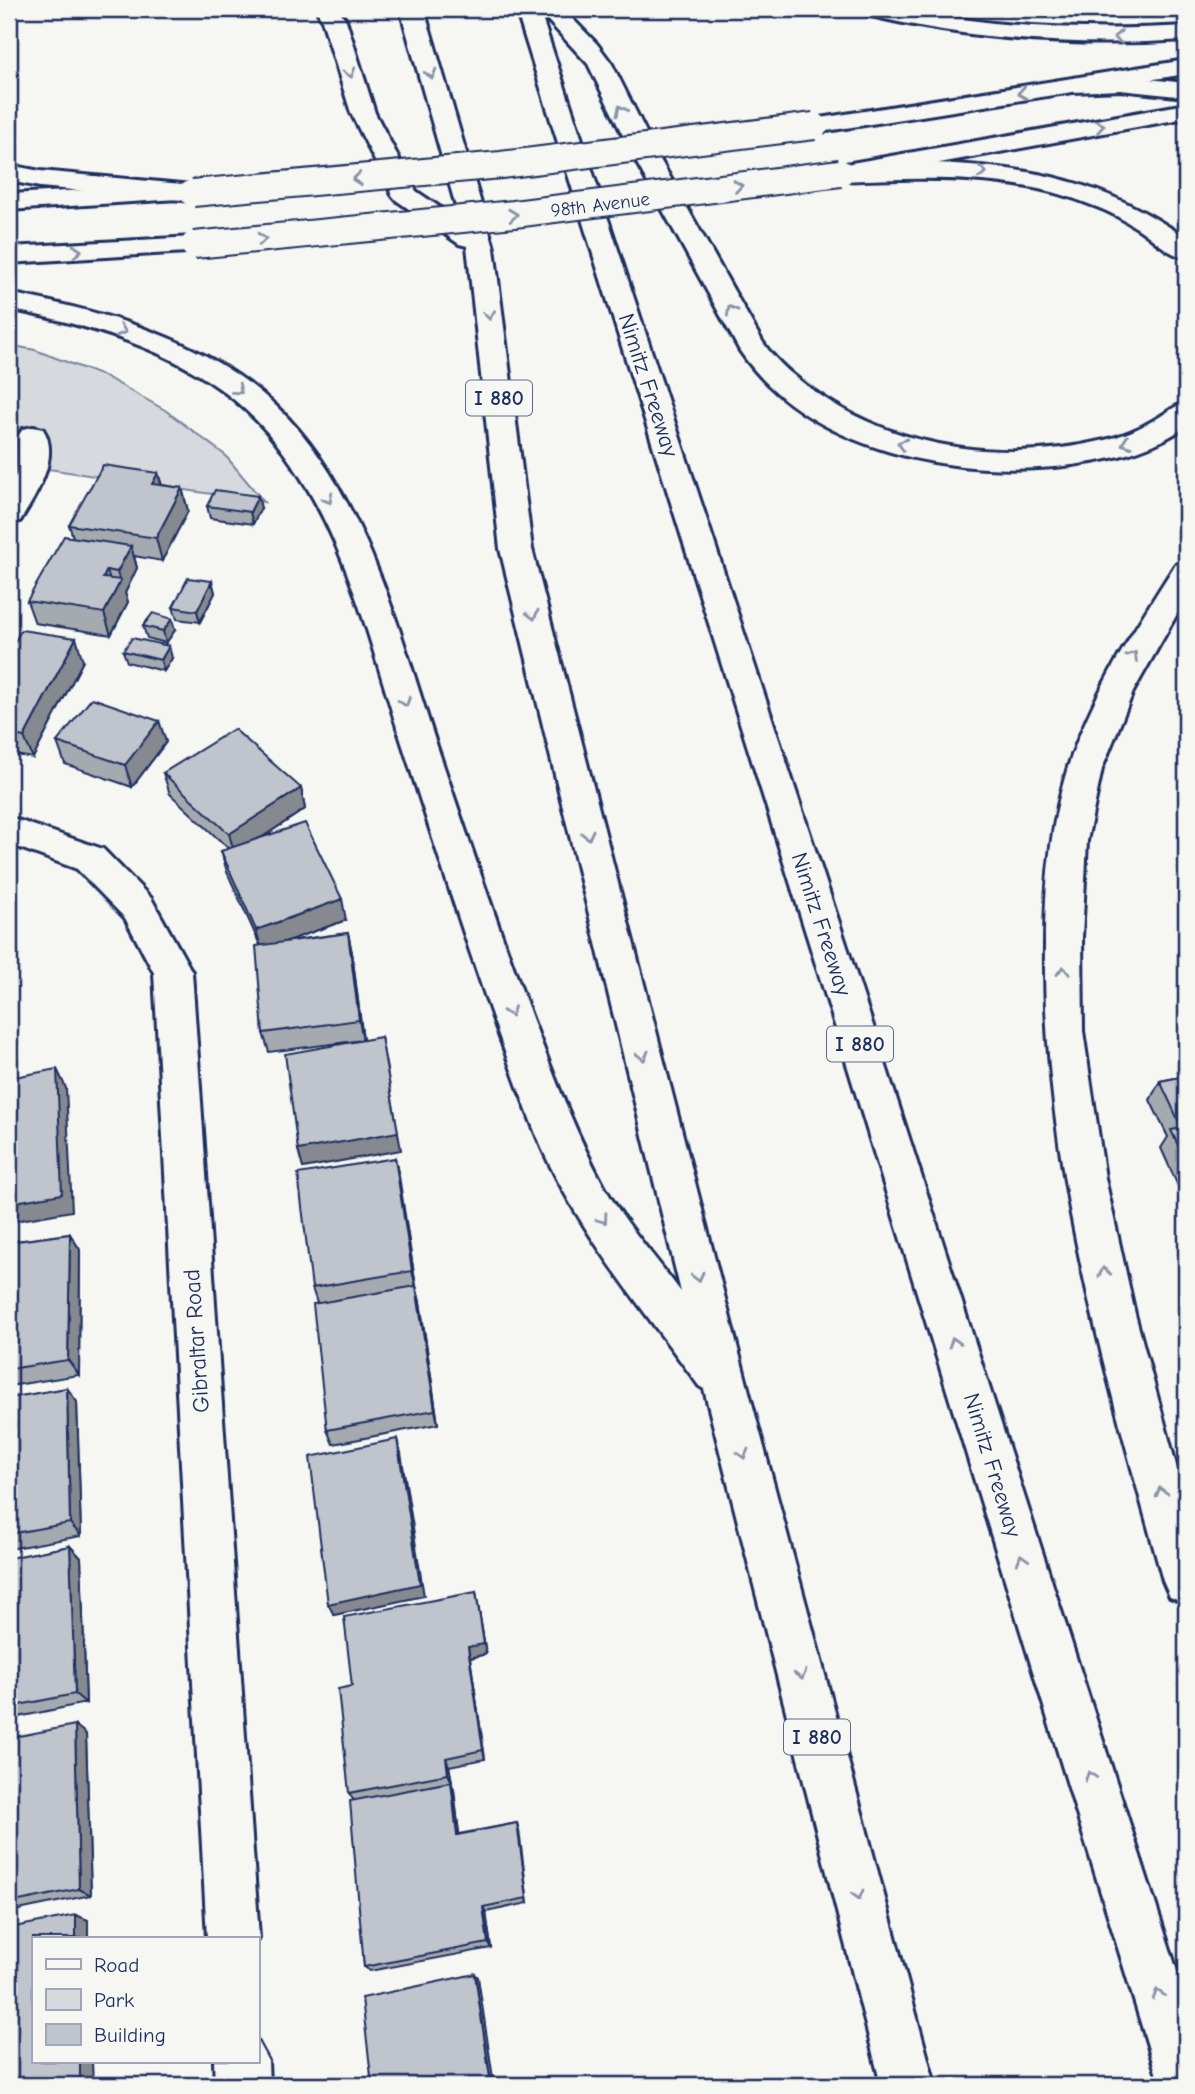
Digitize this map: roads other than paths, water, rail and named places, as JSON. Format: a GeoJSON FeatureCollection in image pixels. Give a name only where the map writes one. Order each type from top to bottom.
{"type":"FeatureCollection","features":[{"type":"Feature","properties":{"kind":"main road"},"geometry":{"type":"LineString","coordinates":[[327,9],[334,20],[363,113],[405,195],[481,248]]}},
{"type":"Feature","properties":{"kind":"main road","name":"I 880"},"geometry":{"type":"LineString","coordinates":[[412,9],[481,248],[516,548],[726,1388],[908,2085]]}},
{"type":"Feature","properties":{"kind":"main road","name":"Nimitz Freeway"},"geometry":{"type":"LineString","coordinates":[[528,9],[862,1048],[1186,2082]]}},
{"type":"Feature","properties":{"kind":"main road"},"geometry":{"type":"LineString","coordinates":[[550,9],[594,55],[633,134],[739,325],[767,367],[801,397],[843,422],[889,440],[940,455],[997,461],[1054,459],[1108,450],[1150,435],[1186,412]]}},
{"type":"Feature","properties":{"kind":"main road"},"geometry":{"type":"LineString","coordinates":[[871,9],[952,25],[1008,32],[1086,37],[1186,33]]}},
{"type":"Feature","properties":{"kind":"main road"},"geometry":{"type":"LineString","coordinates":[[9,201],[193,193],[500,165],[814,126],[1186,67]]}},
{"type":"Feature","properties":{"kind":"main road"},"geometry":{"type":"LineString","coordinates":[[1073,85],[1120,83],[1186,90]]}},
{"type":"Feature","properties":{"kind":"main road","name":"98th Avenue"},"geometry":{"type":"LineString","coordinates":[[9,255],[194,245],[514,215],[840,173],[974,146],[1186,111]]}},
{"type":"Feature","properties":{"kind":"main road"},"geometry":{"type":"LineString","coordinates":[[840,173],[933,170],[1026,177],[1075,188],[1118,205],[1158,228],[1186,250]]}},
{"type":"Feature","properties":{"kind":"main road"},"geometry":{"type":"LineString","coordinates":[[9,173],[40,179],[193,193]]}},
{"type":"Feature","properties":{"kind":"main road"},"geometry":{"type":"LineString","coordinates":[[9,301],[84,318],[186,357],[227,381],[261,409],[291,442],[317,479],[341,523],[361,569],[487,948],[553,1128],[593,1205],[726,1388]]}},
{"type":"Feature","properties":{"kind":"main road"},"geometry":{"type":"LineString","coordinates":[[9,514],[32,474],[33,436]]}},
{"type":"Feature","properties":{"kind":"main road"},"geometry":{"type":"LineString","coordinates":[[1186,573],[1126,668],[1104,718],[1085,768],[1071,826],[1063,888],[1064,1039],[1090,1210],[1113,1315],[1186,1581]]}},
{"type":"Feature","properties":{"kind":"main road","name":"Gibraltar Road"},"geometry":{"type":"LineString","coordinates":[[9,830],[90,859],[138,908],[173,972],[233,1937]]}},
{"type":"Feature","properties":{"kind":"main road"},"geometry":{"type":"LineString","coordinates":[[240,2062],[242,2085]]}}]}
